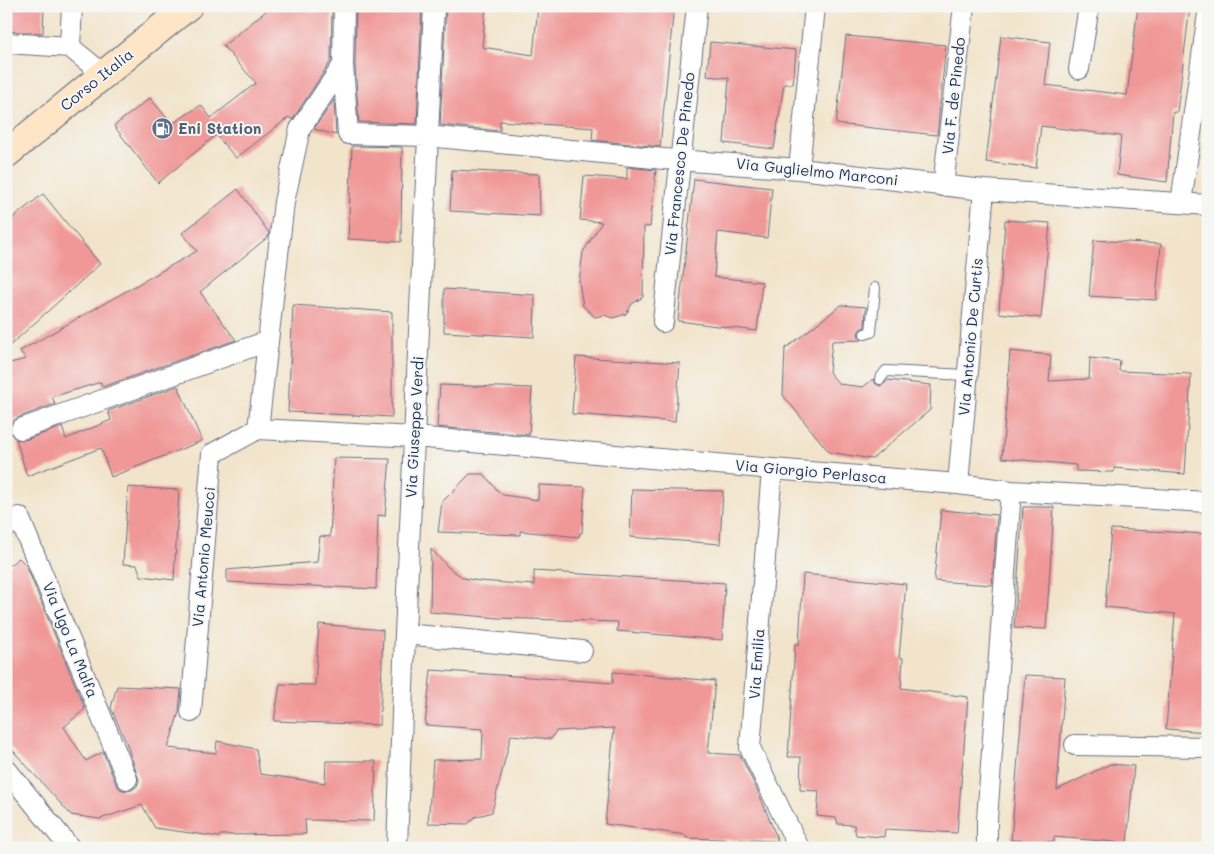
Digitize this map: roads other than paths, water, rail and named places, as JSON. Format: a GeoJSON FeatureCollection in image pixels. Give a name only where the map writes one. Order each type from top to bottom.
{"type":"FeatureCollection","features":[{"type":"Feature","properties":{"kind":"main road","name":"Corso Italia"},"geometry":{"type":"LineString","coordinates":[[6,154],[188,6]]}},
{"type":"Feature","properties":{"kind":"street"},"geometry":{"type":"LineString","coordinates":[[70,47],[72,6]]}},
{"type":"Feature","properties":{"kind":"street"},"geometry":{"type":"LineString","coordinates":[[344,6],[343,65],[348,134],[427,136]]}},
{"type":"Feature","properties":{"kind":"street","name":"Via Giuseppe Verdi"},"geometry":{"type":"LineString","coordinates":[[397,848],[434,6]]}},
{"type":"Feature","properties":{"kind":"street","name":"Via Francesco De Pinedo"},"geometry":{"type":"LineString","coordinates":[[663,322],[697,6]]}},
{"type":"Feature","properties":{"kind":"street"},"geometry":{"type":"LineString","coordinates":[[799,168],[815,6]]}},
{"type":"Feature","properties":{"kind":"street","name":"Via F. de Pinedo"},"geometry":{"type":"LineString","coordinates":[[944,186],[964,6]]}},
{"type":"Feature","properties":{"kind":"street"},"geometry":{"type":"LineString","coordinates":[[1078,70],[1089,6]]}},
{"type":"Feature","properties":{"kind":"street"},"geometry":{"type":"LineString","coordinates":[[1181,203],[1208,14]]}},
{"type":"Feature","properties":{"kind":"street"},"geometry":{"type":"LineString","coordinates":[[6,43],[70,47],[104,75]]}},
{"type":"Feature","properties":{"kind":"street"},"geometry":{"type":"LineString","coordinates":[[343,65],[300,129],[284,202],[258,429],[415,437]]}},
{"type":"Feature","properties":{"kind":"street","name":"Via Guglielmo Marconi"},"geometry":{"type":"LineString","coordinates":[[427,136],[681,160],[799,168],[984,190],[1208,205]]}},
{"type":"Feature","properties":{"kind":"street","name":"Via Antonio De Curtis"},"geometry":{"type":"LineString","coordinates":[[958,484],[984,190]]}},
{"type":"Feature","properties":{"kind":"street"},"geometry":{"type":"LineString","coordinates":[[21,430],[268,341]]}},
{"type":"Feature","properties":{"kind":"street","name":"Via Antonio Meucci"},"geometry":{"type":"LineString","coordinates":[[191,712],[212,454],[258,429]]}},
{"type":"Feature","properties":{"kind":"street","name":"Via Giorgio Perlasca"},"geometry":{"type":"LineString","coordinates":[[415,437],[1011,490],[1208,502]]}},
{"type":"Feature","properties":{"kind":"street","name":"Via Emilia"},"geometry":{"type":"LineString","coordinates":[[772,470],[750,748],[799,848]]}},
{"type":"Feature","properties":{"kind":"street"},"geometry":{"type":"LineString","coordinates":[[987,848],[987,820],[1011,490]]}},
{"type":"Feature","properties":{"kind":"street","name":"Via Ugo La Malfa"},"geometry":{"type":"LineString","coordinates":[[6,527],[19,517],[127,779]]}},
{"type":"Feature","properties":{"kind":"street"},"geometry":{"type":"LineString","coordinates":[[405,634],[582,651]]}},
{"type":"Feature","properties":{"kind":"street"},"geometry":{"type":"LineString","coordinates":[[1075,745],[1208,747]]}},
{"type":"Feature","properties":{"kind":"street"},"geometry":{"type":"LineString","coordinates":[[6,769],[70,848]]}},
{"type":"Feature","properties":{"kind":"lane"},"geometry":{"type":"LineString","coordinates":[[865,334],[871,332],[875,288]]}},
{"type":"Feature","properties":{"kind":"lane"},"geometry":{"type":"LineString","coordinates":[[880,379],[886,371],[967,375]]}},
{"type":"Feature","properties":{"kind":"place","name":"Eni Station"},"geometry":{"type":"Point","coordinates":[162,129]}}]}
